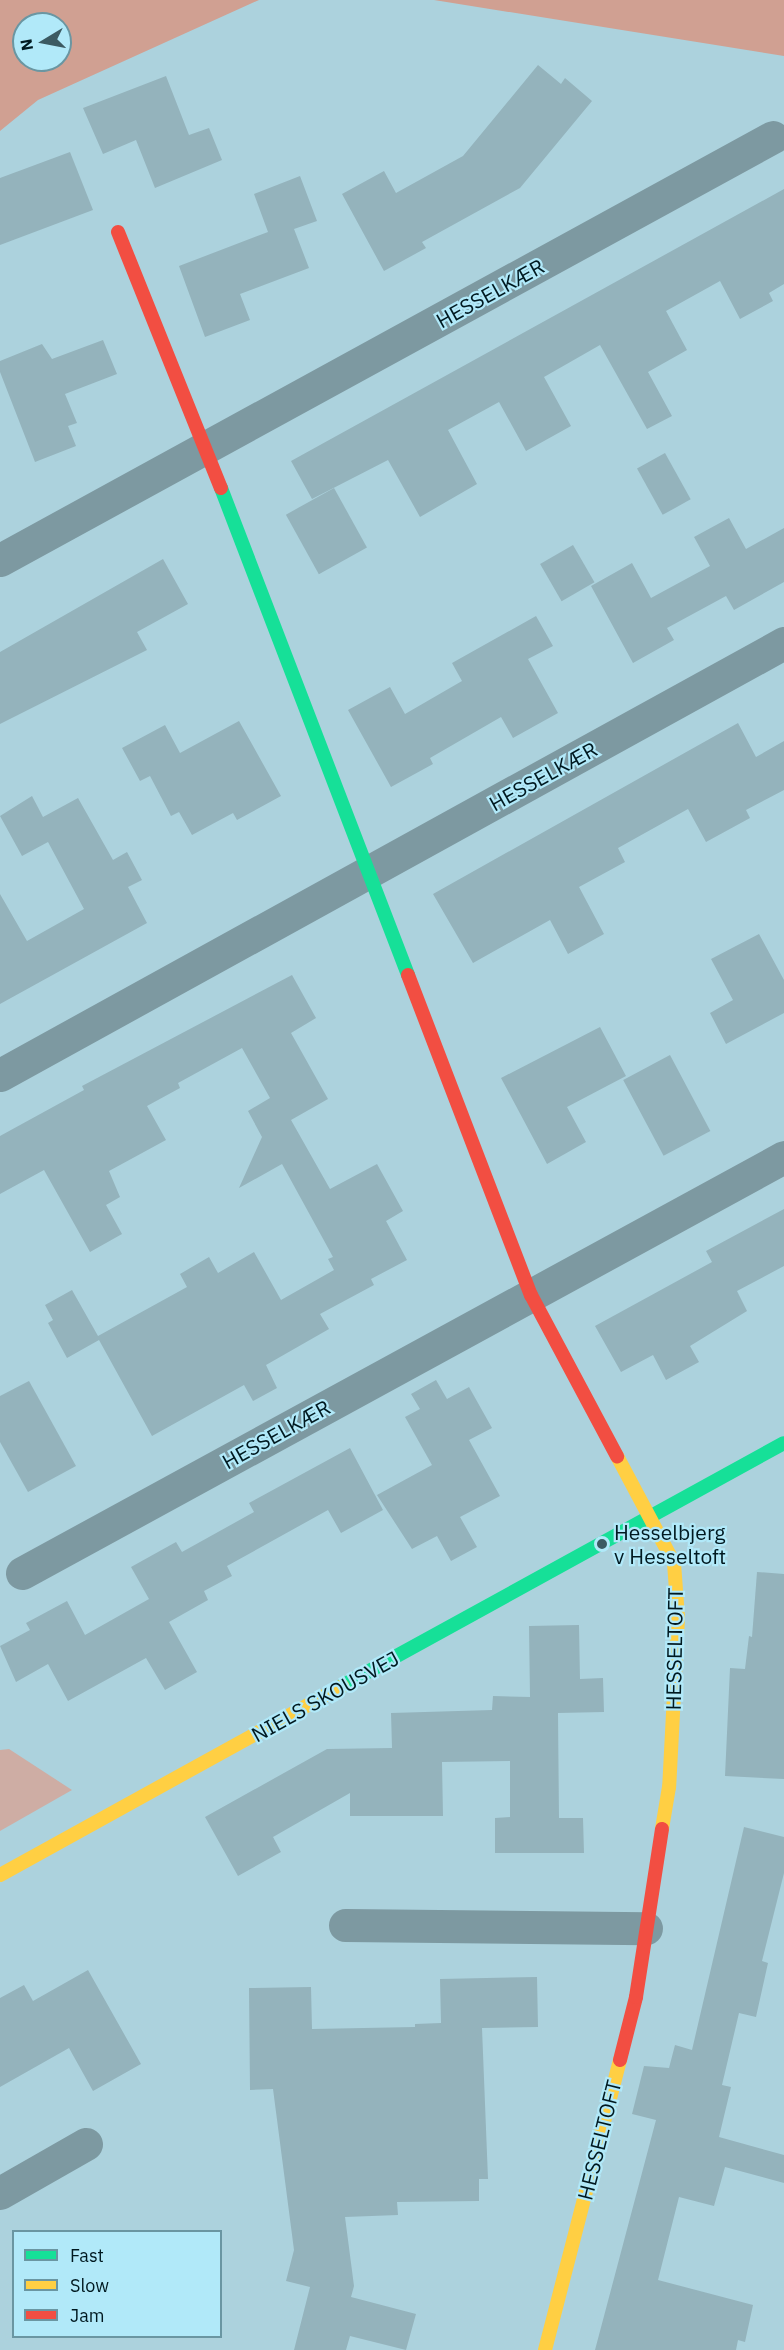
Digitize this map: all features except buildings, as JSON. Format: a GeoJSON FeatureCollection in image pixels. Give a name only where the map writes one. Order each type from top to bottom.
{"type":"FeatureCollection","features":[{"type":"Feature","properties":{"kind":"street","name":"HESSELKÆR"},"geometry":{"type":"LineString","coordinates":[[0,560],[773,137]]}},
{"type":"Feature","properties":{"kind":"street"},"geometry":{"type":"LineString","coordinates":[[118,232],[206,448],[366,873],[531,1295],[650,1517]]}},
{"type":"Feature","properties":{"kind":"street","name":"HESSELKÆR"},"geometry":{"type":"LineString","coordinates":[[0,1075],[784,643]]}},
{"type":"Feature","properties":{"kind":"street","name":"HESSELKÆR"},"geometry":{"type":"LineString","coordinates":[[22,1574],[784,1157]]}},
{"type":"Feature","properties":{"kind":"street","name":"NIELS SKOUSVEJ"},"geometry":{"type":"LineString","coordinates":[[0,1875],[784,1443]]}},
{"type":"Feature","properties":{"kind":"street","name":"HESSELTOFT"},"geometry":{"type":"LineString","coordinates":[[544,2350],[636,1997],[669,1787],[678,1618],[674,1563],[650,1517]]}},
{"type":"Feature","properties":{"kind":"street"},"geometry":{"type":"LineString","coordinates":[[345,1925],[646,1928]]}},
{"type":"Feature","properties":{"kind":"street"},"geometry":{"type":"LineString","coordinates":[[0,2193],[86,2144]]}},
{"type":"Feature","properties":{"kind":"shaded area"},"geometry":{"type":"Polygon","coordinates":[[[0,0],[259,0],[38,100],[0,131],[0,0]]]}},
{"type":"Feature","properties":{"kind":"shaded area"},"geometry":{"type":"Polygon","coordinates":[[[434,0],[784,0],[784,56],[434,0]]]}},
{"type":"Feature","properties":{"kind":"shaded area"},"geometry":{"type":"Polygon","coordinates":[[[9,1749],[72,1790],[0,1831],[0,1750],[9,1749]]]}},
{"type":"Feature","properties":{"kind":"traffic: fast"},"geometry":{"type":"LineString","coordinates":[[221,488],[408,975]]}},
{"type":"Feature","properties":{"kind":"traffic: fast"},"geometry":{"type":"LineString","coordinates":[[342,1686],[784,1443]]}},
{"type":"Feature","properties":{"kind":"traffic: slow"},"geometry":{"type":"LineString","coordinates":[[617,1456],[674,1563],[678,1618],[669,1787],[662,1829]]}},
{"type":"Feature","properties":{"kind":"traffic: slow"},"geometry":{"type":"LineString","coordinates":[[0,1875],[342,1686]]}},
{"type":"Feature","properties":{"kind":"traffic: slow"},"geometry":{"type":"LineString","coordinates":[[545,2350],[620,2060]]}},
{"type":"Feature","properties":{"kind":"traffic: jam"},"geometry":{"type":"LineString","coordinates":[[118,232],[221,488]]}},
{"type":"Feature","properties":{"kind":"traffic: jam"},"geometry":{"type":"LineString","coordinates":[[408,975],[531,1295],[617,1456]]}},
{"type":"Feature","properties":{"kind":"traffic: jam"},"geometry":{"type":"LineString","coordinates":[[620,2060],[636,1997],[662,1829]]}},
{"type":"Feature","properties":{"kind":"place","name":"Hesselbjerg v Hesseltoft"},"geometry":{"type":"Point","coordinates":[602,1544]}}]}
